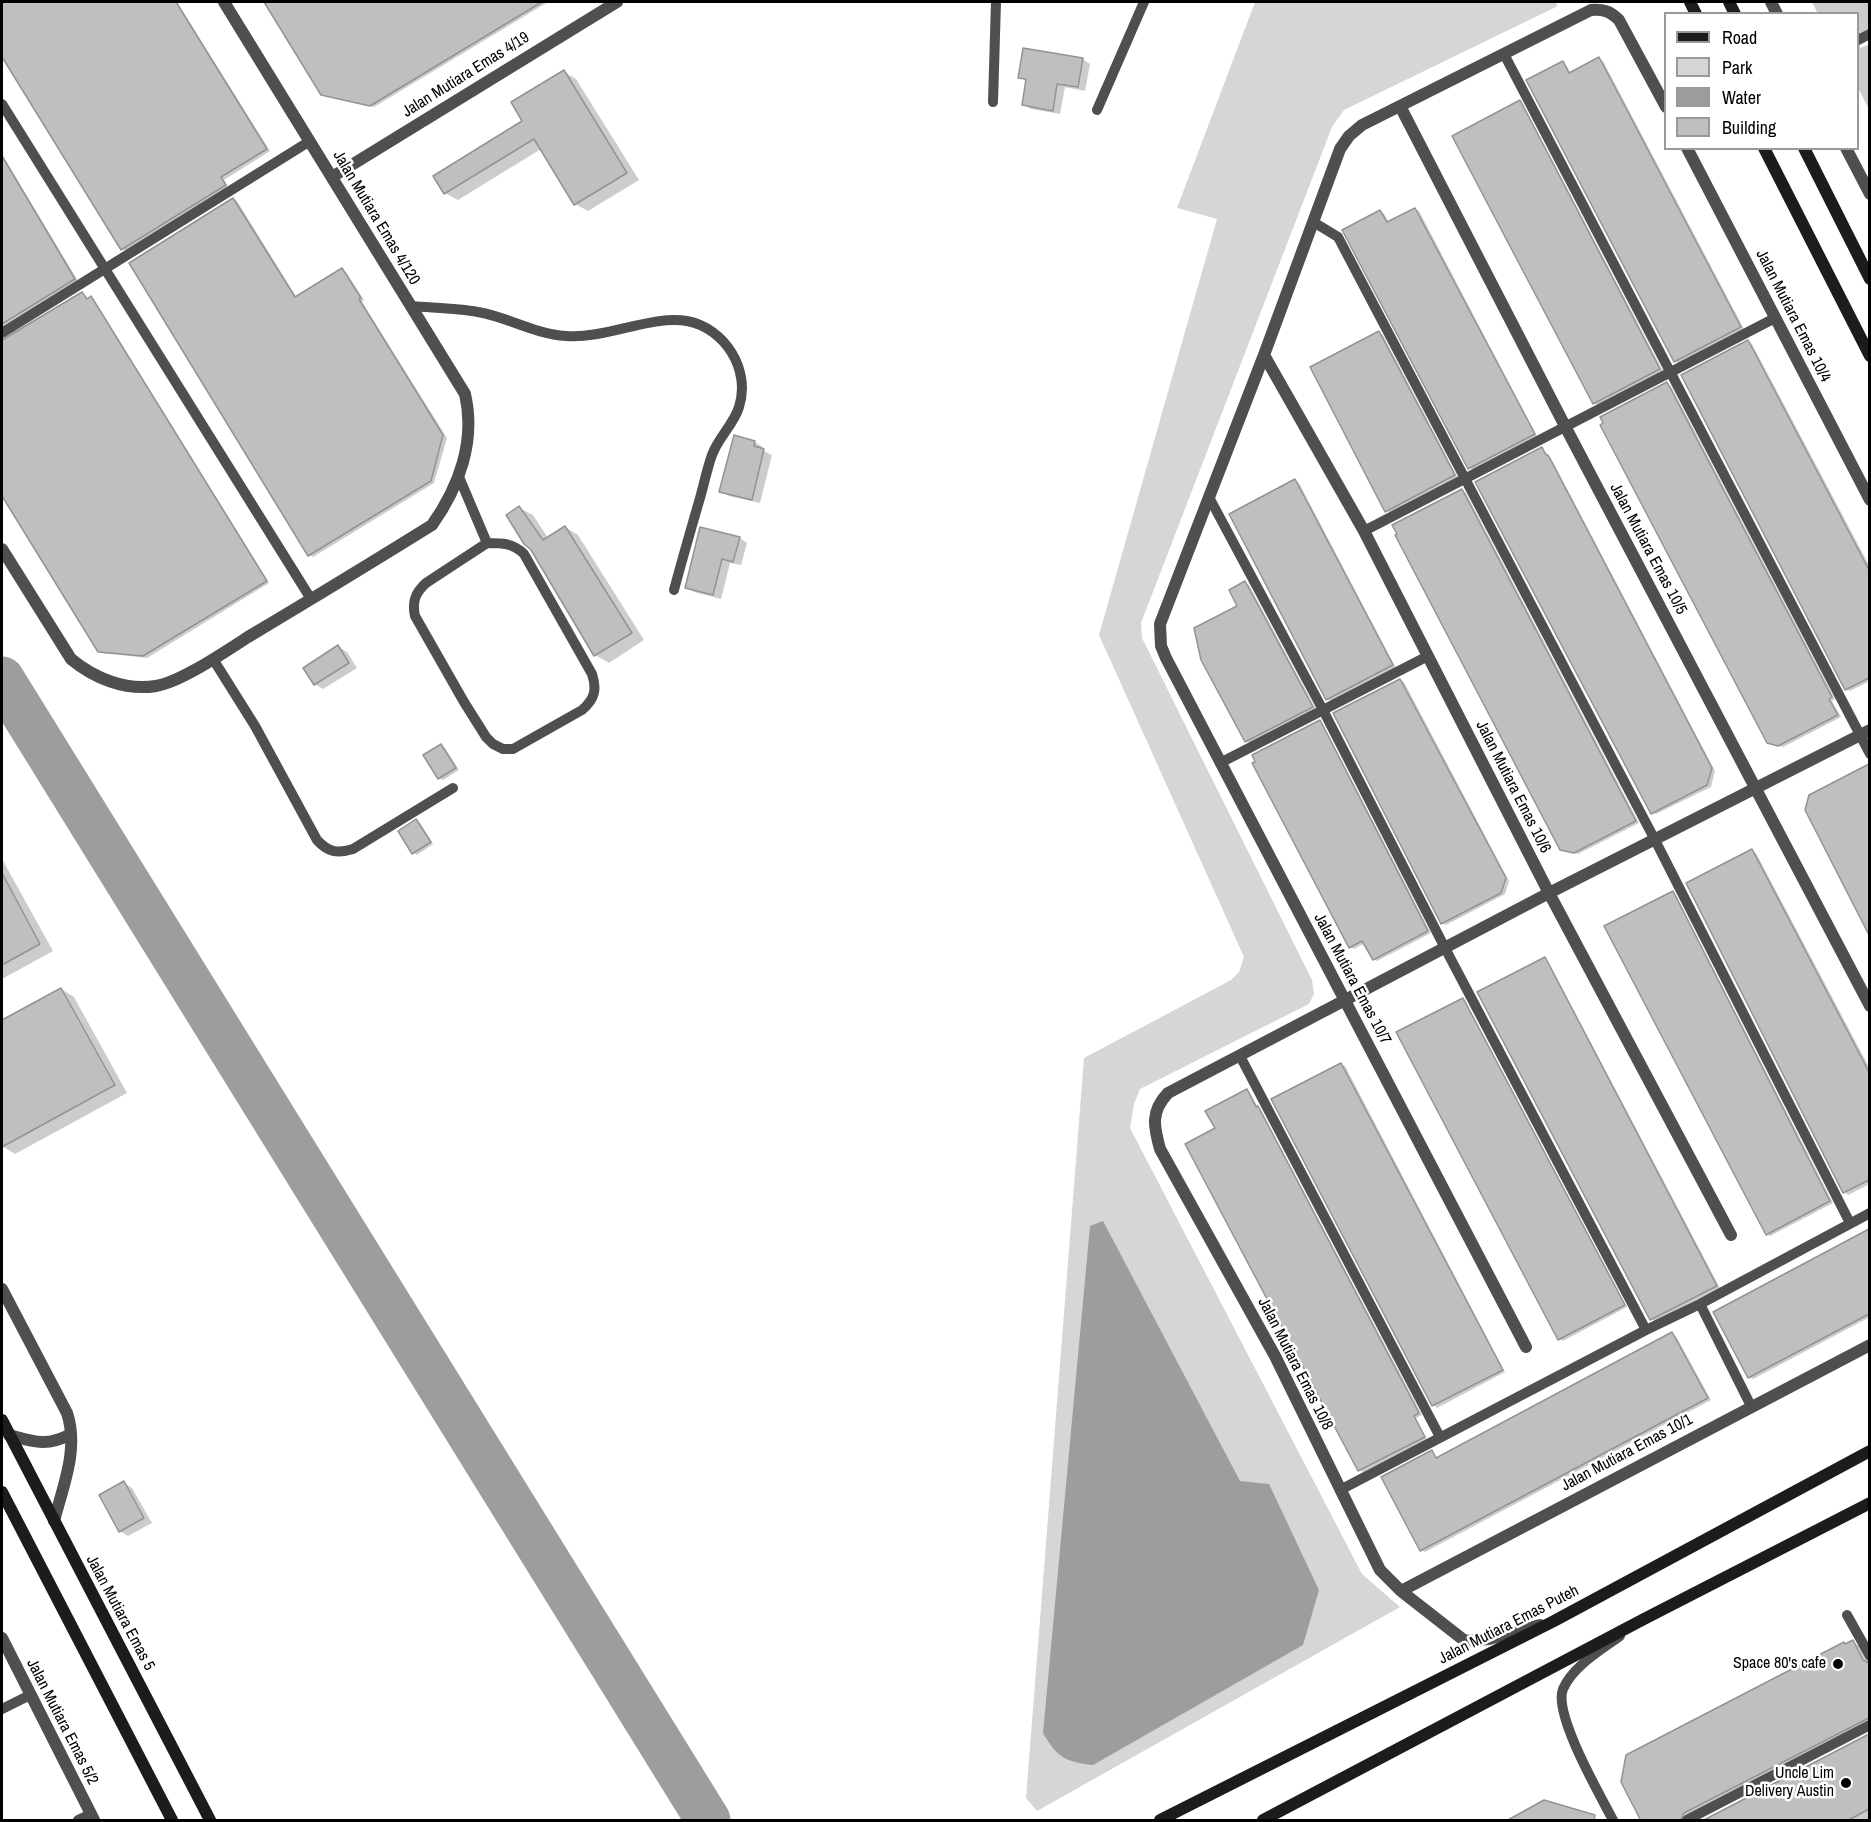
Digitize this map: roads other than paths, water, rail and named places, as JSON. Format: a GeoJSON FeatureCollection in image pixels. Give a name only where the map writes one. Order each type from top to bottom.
{"type":"FeatureCollection","features":[{"type":"Feature","properties":{"kind":"street","name":"Jalan Mutiara Emas 4/120"},"geometry":{"type":"LineString","coordinates":[[2,549],[71,659],[91,673],[116,683],[142,687],[168,683],[213,659],[432,525],[459,477],[468,428],[465,394],[224,2]]}},
{"type":"Feature","properties":{"kind":"street","name":"Jalan Mutiara Emas 4/19"},"geometry":{"type":"LineString","coordinates":[[332,177],[617,2]]}},
{"type":"Feature","properties":{"kind":"street"},"geometry":{"type":"LineString","coordinates":[[1210,499],[1344,142],[1355,130],[1591,9],[1612,12],[1619,20],[1664,105]]}},
{"type":"Feature","properties":{"kind":"street","name":"Jalan Mutiara Emas 10/5"},"geometry":{"type":"LineString","coordinates":[[1400,106],[1869,1006]]}},
{"type":"Feature","properties":{"kind":"street","name":"Jalan Mutiara Emas 10/4"},"geometry":{"type":"LineString","coordinates":[[1688,150],[1869,500]]}},
{"type":"Feature","properties":{"kind":"street"},"geometry":{"type":"LineString","coordinates":[[1765,150],[1869,356]]}},
{"type":"Feature","properties":{"kind":"street"},"geometry":{"type":"LineString","coordinates":[[1804,150],[1869,279]]}},
{"type":"Feature","properties":{"kind":"street"},"geometry":{"type":"LineString","coordinates":[[1847,150],[1869,194]]}},
{"type":"Feature","properties":{"kind":"street","name":"Jalan Mutiara Emas 10/6"},"geometry":{"type":"LineString","coordinates":[[1264,356],[1364,531],[1549,893],[1731,1235]]}},
{"type":"Feature","properties":{"kind":"street","name":"Jalan Mutiara Emas 10/7"},"geometry":{"type":"LineString","coordinates":[[1210,499],[1160,624],[1161,646],[1526,1347]]}},
{"type":"Feature","properties":{"kind":"street","name":"Jalan Mutiara Emas 10/8"},"geometry":{"type":"LineString","coordinates":[[1554,1621],[1489,1639],[1465,1641],[1401,1591],[1380,1570],[1275,1356],[1160,1149],[1154,1118],[1162,1099],[1168,1093],[1549,893],[1865,732]]}},
{"type":"Feature","properties":{"kind":"street"},"geometry":{"type":"LineString","coordinates":[[2,1289],[67,1413],[71,1449],[68,1470],[54,1521]]}},
{"type":"Feature","properties":{"kind":"street","name":"Jalan Mutiara Emas 10/1"},"geometry":{"type":"LineString","coordinates":[[1401,1591],[1869,1345]]}},
{"type":"Feature","properties":{"kind":"street","name":"Jalan Mutiara Emas 5"},"geometry":{"type":"LineString","coordinates":[[2,1420],[210,1821]]}},
{"type":"Feature","properties":{"kind":"street"},"geometry":{"type":"LineString","coordinates":[[9,1435],[37,1443],[60,1440],[71,1434]]}},
{"type":"Feature","properties":{"kind":"street","name":"Jalan Mutiara Emas Puteh"},"geometry":{"type":"LineString","coordinates":[[1160,1821],[1554,1621],[1869,1451]]}},
{"type":"Feature","properties":{"kind":"street"},"geometry":{"type":"LineString","coordinates":[[2,1492],[172,1821]]}},
{"type":"Feature","properties":{"kind":"street"},"geometry":{"type":"LineString","coordinates":[[1263,1821],[1644,1619],[1869,1503]]}},
{"type":"Feature","properties":{"kind":"street","name":"Jalan Mutiara Emas 5/2"},"geometry":{"type":"LineString","coordinates":[[2,1638],[92,1817]]}},
{"type":"Feature","properties":{"kind":"lane"},"geometry":{"type":"LineString","coordinates":[[993,102],[996,2]]}},
{"type":"Feature","properties":{"kind":"lane"},"geometry":{"type":"LineString","coordinates":[[1097,110],[1144,2]]}},
{"type":"Feature","properties":{"kind":"lane"},"geometry":{"type":"LineString","coordinates":[[1504,54],[1671,372],[1865,732],[1869,754]]}},
{"type":"Feature","properties":{"kind":"lane"},"geometry":{"type":"LineString","coordinates":[[2,104],[311,600]]}},
{"type":"Feature","properties":{"kind":"lane"},"geometry":{"type":"LineString","coordinates":[[2,333],[310,141]]}},
{"type":"Feature","properties":{"kind":"lane"},"geometry":{"type":"LineString","coordinates":[[1315,223],[1338,237],[1654,840],[1850,1223]]}},
{"type":"Feature","properties":{"kind":"lane"},"geometry":{"type":"LineString","coordinates":[[410,306],[479,312],[532,330],[565,336],[584,337],[667,321],[696,323],[720,337],[737,363],[741,378],[741,398],[738,410],[712,454],[674,590]]}},
{"type":"Feature","properties":{"kind":"lane"},"geometry":{"type":"LineString","coordinates":[[1364,531],[1775,318]]}},
{"type":"Feature","properties":{"kind":"lane"},"geometry":{"type":"LineString","coordinates":[[459,477],[487,543]]}},
{"type":"Feature","properties":{"kind":"lane"},"geometry":{"type":"LineString","coordinates":[[1210,499],[1323,710],[1646,1330]]}},
{"type":"Feature","properties":{"kind":"lane"},"geometry":{"type":"LineString","coordinates":[[487,543],[507,543],[524,554],[592,674],[595,684],[595,694],[590,704],[513,749],[503,749],[486,737],[413,609],[418,590],[487,543]]}},
{"type":"Feature","properties":{"kind":"lane"},"geometry":{"type":"LineString","coordinates":[[1220,763],[1428,656]]}},
{"type":"Feature","properties":{"kind":"lane"},"geometry":{"type":"LineString","coordinates":[[213,659],[255,726],[316,840],[323,847],[333,852],[353,849],[453,788]]}},
{"type":"Feature","properties":{"kind":"lane"},"geometry":{"type":"LineString","coordinates":[[1240,1056],[1440,1437]]}},
{"type":"Feature","properties":{"kind":"lane"},"geometry":{"type":"LineString","coordinates":[[1340,1490],[1700,1304],[1869,1213]]}},
{"type":"Feature","properties":{"kind":"lane"},"geometry":{"type":"LineString","coordinates":[[1700,1304],[1751,1406]]}},
{"type":"Feature","properties":{"kind":"lane"},"geometry":{"type":"LineString","coordinates":[[1847,1615],[1869,1656]]}},
{"type":"Feature","properties":{"kind":"lane"},"geometry":{"type":"LineString","coordinates":[[1613,1821],[1579,1753],[1561,1701],[1563,1690],[1569,1680],[1586,1662],[1644,1619]]}},
{"type":"Feature","properties":{"kind":"lane"},"geometry":{"type":"LineString","coordinates":[[2,1709],[30,1695]]}},
{"type":"Feature","properties":{"kind":"lane"},"geometry":{"type":"LineString","coordinates":[[1687,1821],[1869,1725]]}},
{"type":"Feature","properties":{"kind":"lane"},"geometry":{"type":"LineString","coordinates":[[78,1821],[92,1817]]}},
{"type":"Feature","properties":{"kind":"water"},"geometry":{"type":"Polygon","coordinates":[[[1103,1221],[1240,1481],[1269,1484],[1319,1590],[1303,1645],[1093,1765],[1063,1757],[1053,1748],[1043,1733],[1090,1226],[1103,1221]]]}},
{"type":"Feature","properties":{"kind":"waterway"},"geometry":{"type":"LineString","coordinates":[[2,679],[708,1820]]}},
{"type":"Feature","properties":{"kind":"place","name":"Space 80's cafe"},"geometry":{"type":"Point","coordinates":[1838,1664]}},
{"type":"Feature","properties":{"kind":"place","name":"Uncle Lim Delivery Austin"},"geometry":{"type":"Point","coordinates":[1846,1783]}}]}
